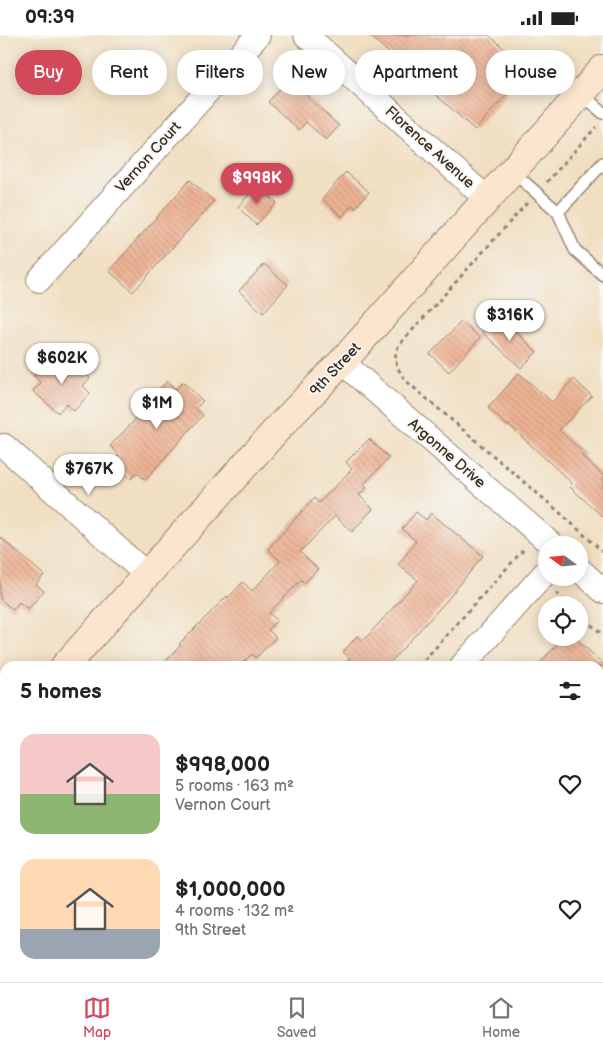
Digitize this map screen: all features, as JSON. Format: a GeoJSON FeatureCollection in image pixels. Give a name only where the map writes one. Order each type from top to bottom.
{"type":"FeatureCollection","features":[{"type":"Feature","properties":{"kind":"street","name":"Vernon Court"},"geometry":{"type":"LineString","coordinates":[[39,280],[258,35]]}},
{"type":"Feature","properties":{"kind":"street","name":"Florence Avenue"},"geometry":{"type":"LineString","coordinates":[[306,35],[486,199]]}},
{"type":"Feature","properties":{"kind":"street","name":"9th Street"},"geometry":{"type":"LineString","coordinates":[[70,661],[280,427],[342,362],[603,69]]}},
{"type":"Feature","properties":{"kind":"street","name":"Argonne Drive"},"geometry":{"type":"LineString","coordinates":[[342,362],[542,536]]}},
{"type":"Feature","properties":{"kind":"street"},"geometry":{"type":"LineString","coordinates":[[4,446],[147,575]]}},
{"type":"Feature","properties":{"kind":"street"},"geometry":{"type":"LineString","coordinates":[[588,577],[603,591]]}},
{"type":"Feature","properties":{"kind":"street"},"geometry":{"type":"LineString","coordinates":[[467,661],[538,582]]}},
{"type":"Feature","properties":{"kind":"lane"},"geometry":{"type":"LineString","coordinates":[[581,93],[603,113]]}},
{"type":"Feature","properties":{"kind":"lane"},"geometry":{"type":"LineString","coordinates":[[558,212],[603,163]]}},
{"type":"Feature","properties":{"kind":"lane"},"geometry":{"type":"LineString","coordinates":[[512,171],[558,212],[575,249],[603,275]]}},
{"type":"Feature","properties":{"kind":"path"},"geometry":{"type":"LineString","coordinates":[[596,127],[399,345],[395,357],[399,371],[406,381],[603,552]]}},
{"type":"Feature","properties":{"kind":"path"},"geometry":{"type":"LineString","coordinates":[[546,536],[558,511]]}},
{"type":"Feature","properties":{"kind":"path"},"geometry":{"type":"LineString","coordinates":[[424,661],[538,546]]}},
{"type":"Feature","properties":{"kind":"path"},"geometry":{"type":"LineString","coordinates":[[588,622],[603,635]]}},
{"type":"Feature","properties":{"kind":"building"},"geometry":{"type":"Polygon","coordinates":[[[369,35],[489,35],[506,50],[486,50],[486,95],[506,95],[475,130],[436,95],[476,95],[476,50],[386,50],[369,35]]]}},
{"type":"Feature","properties":{"kind":"building"},"geometry":{"type":"Polygon","coordinates":[[[274,95],[306,95],[339,126],[326,140],[306,122],[299,130],[268,102],[274,95]]]}},
{"type":"Feature","properties":{"kind":"building"},"geometry":{"type":"Polygon","coordinates":[[[346,172],[369,192],[355,208],[352,205],[342,217],[322,199],[346,172]]]}},
{"type":"Feature","properties":{"kind":"building"},"geometry":{"type":"Polygon","coordinates":[[[190,180],[214,201],[133,292],[109,271],[190,180]]]}},
{"type":"Feature","properties":{"kind":"building"},"geometry":{"type":"Polygon","coordinates":[[[258,185],[277,203],[256,225],[238,207],[258,185]]]}},
{"type":"Feature","properties":{"kind":"building"},"geometry":{"type":"Polygon","coordinates":[[[264,264],[288,285],[263,313],[239,291],[264,264]]]}},
{"type":"Feature","properties":{"kind":"building"},"geometry":{"type":"Polygon","coordinates":[[[496,316],[537,352],[521,368],[482,332],[496,316]]]}},
{"type":"Feature","properties":{"kind":"building"},"geometry":{"type":"Polygon","coordinates":[[[462,321],[480,338],[449,372],[430,354],[462,321]]]}},
{"type":"Feature","properties":{"kind":"building"},"geometry":{"type":"Polygon","coordinates":[[[51,357],[60,364],[66,357],[90,378],[83,386],[90,393],[74,411],[66,404],[58,413],[33,391],[41,383],[34,376],[51,357]]]}},
{"type":"Feature","properties":{"kind":"building"},"geometry":{"type":"Polygon","coordinates":[[[519,373],[552,402],[574,379],[592,396],[559,430],[584,453],[582,456],[603,475],[603,517],[569,486],[572,483],[488,408],[519,373]]]}},
{"type":"Feature","properties":{"kind":"building"},"geometry":{"type":"Polygon","coordinates":[[[167,381],[176,389],[183,382],[203,401],[196,408],[203,415],[145,480],[137,472],[131,479],[112,462],[119,455],[110,446],[146,408],[144,406],[167,381]]]}},
{"type":"Feature","properties":{"kind":"building"},"geometry":{"type":"Polygon","coordinates":[[[369,439],[389,458],[363,485],[367,488],[359,495],[373,509],[352,532],[335,516],[300,552],[318,569],[304,583],[301,580],[269,613],[277,620],[268,630],[276,637],[256,658],[252,654],[245,661],[166,661],[181,645],[179,644],[227,596],[228,598],[243,582],[252,591],[280,561],[268,549],[314,498],[319,503],[352,469],[346,462],[369,439]]]}},
{"type":"Feature","properties":{"kind":"building"},"geometry":{"type":"Polygon","coordinates":[[[416,512],[426,520],[431,513],[483,556],[448,599],[392,661],[348,661],[350,658],[343,652],[357,636],[363,641],[418,580],[398,565],[416,541],[402,529],[416,512]]]}},
{"type":"Feature","properties":{"kind":"building"},"geometry":{"type":"Polygon","coordinates":[[[0,537],[44,575],[36,584],[44,591],[28,609],[19,602],[13,610],[0,599],[0,537]]]}},
{"type":"Feature","properties":{"kind":"building"},"geometry":{"type":"Polygon","coordinates":[[[556,646],[584,646],[600,661],[542,661],[556,646]]]}}]}
